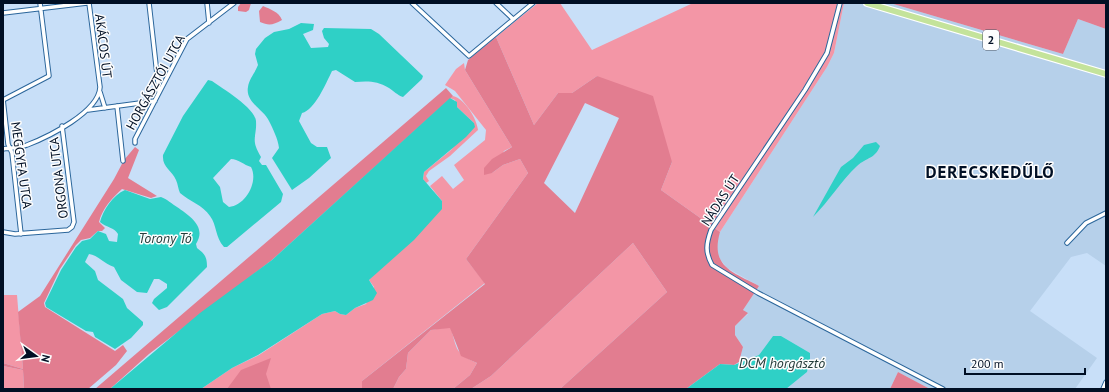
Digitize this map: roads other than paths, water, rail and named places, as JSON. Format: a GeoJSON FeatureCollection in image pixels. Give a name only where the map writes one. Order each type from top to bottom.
{"type":"FeatureCollection","features":[{"type":"Feature","properties":{"kind":"main road","name":"2"},"geometry":{"type":"LineString","coordinates":[[867,3],[1106,74]]}},
{"type":"Feature","properties":{"kind":"street"},"geometry":{"type":"LineString","coordinates":[[3,99],[49,76],[40,3]]}},
{"type":"Feature","properties":{"kind":"street"},"geometry":{"type":"LineString","coordinates":[[3,13],[88,3]]}},
{"type":"Feature","properties":{"kind":"street","name":"AKÁCOS ÚT"},"geometry":{"type":"LineString","coordinates":[[88,3],[100,92],[105,108]]}},
{"type":"Feature","properties":{"kind":"street"},"geometry":{"type":"LineString","coordinates":[[149,3],[160,93]]}},
{"type":"Feature","properties":{"kind":"street"},"geometry":{"type":"LineString","coordinates":[[207,3],[209,23]]}},
{"type":"Feature","properties":{"kind":"street","name":"HORGÁSZTÓI UTCA"},"geometry":{"type":"LineString","coordinates":[[135,143],[135,139],[187,39],[234,3]]}},
{"type":"Feature","properties":{"kind":"street"},"geometry":{"type":"LineString","coordinates":[[412,3],[469,56],[533,3]]}},
{"type":"Feature","properties":{"kind":"street"},"geometry":{"type":"LineString","coordinates":[[496,3],[513,19]]}},
{"type":"Feature","properties":{"kind":"street","name":"NÁDAS ÚT"},"geometry":{"type":"LineString","coordinates":[[840,3],[827,53],[805,90],[711,230],[706,249],[708,258],[712,265],[758,293],[943,389]]}},
{"type":"Feature","properties":{"kind":"street","name":"AKÁCOS ÚT"},"geometry":{"type":"LineString","coordinates":[[3,149],[26,145],[62,126],[88,110],[100,92]]}},
{"type":"Feature","properties":{"kind":"street","name":"MEGGYFA UTCA"},"geometry":{"type":"LineString","coordinates":[[3,99],[10,149],[12,153],[21,234]]}},
{"type":"Feature","properties":{"kind":"street"},"geometry":{"type":"LineString","coordinates":[[88,110],[155,101]]}},
{"type":"Feature","properties":{"kind":"street"},"geometry":{"type":"LineString","coordinates":[[117,106],[123,161]]}},
{"type":"Feature","properties":{"kind":"street","name":"ORGONA UTCA"},"geometry":{"type":"LineString","coordinates":[[21,234],[68,230],[72,227],[74,222],[62,126]]}},
{"type":"Feature","properties":{"kind":"street"},"geometry":{"type":"LineString","coordinates":[[1067,243],[1086,223],[1106,213]]}},
{"type":"Feature","properties":{"kind":"street"},"geometry":{"type":"LineString","coordinates":[[3,232],[21,234]]}},
{"type":"Feature","properties":{"kind":"street"},"geometry":{"type":"LineString","coordinates":[[1103,389],[1106,382]]}},
{"type":"Feature","properties":{"kind":"water"},"geometry":{"type":"Polygon","coordinates":[[[301,23],[314,24],[313,30],[303,34],[311,48],[328,47],[329,44],[324,38],[322,31],[324,28],[371,29],[379,34],[423,76],[422,79],[403,97],[381,84],[355,82],[336,70],[332,71],[316,102],[307,111],[302,113],[299,121],[311,143],[317,147],[327,147],[331,158],[309,178],[292,190],[272,158],[279,148],[274,131],[267,117],[249,97],[248,87],[258,65],[255,54],[256,49],[265,38],[274,32],[289,29],[301,23]]]}},
{"type":"Feature","properties":{"kind":"water"},"geometry":{"type":"Polygon","coordinates":[[[208,80],[212,81],[244,104],[250,110],[256,121],[255,142],[261,157],[259,161],[262,165],[266,165],[283,194],[281,202],[227,247],[224,247],[221,243],[214,223],[207,212],[180,193],[177,182],[164,163],[163,155],[183,116],[208,80]],[[231,159],[213,178],[220,187],[223,202],[229,207],[235,206],[245,198],[252,186],[253,179],[251,167],[231,159]]]}},
{"type":"Feature","properties":{"kind":"water"},"geometry":{"type":"Polygon","coordinates":[[[450,98],[457,102],[457,107],[474,123],[475,127],[466,137],[424,172],[423,179],[442,201],[442,209],[414,240],[369,280],[377,293],[373,300],[355,308],[346,315],[335,311],[322,314],[258,355],[232,368],[201,389],[110,389],[200,313],[272,260],[450,98]]]}},
{"type":"Feature","properties":{"kind":"water"},"geometry":{"type":"Polygon","coordinates":[[[876,142],[880,146],[876,153],[851,172],[813,217],[841,167],[853,158],[864,145],[876,142]]]}},
{"type":"Feature","properties":{"kind":"water","name":"Torony Tó"},"geometry":{"type":"Polygon","coordinates":[[[125,190],[150,199],[161,197],[192,218],[196,222],[200,232],[196,244],[197,248],[205,256],[207,267],[167,307],[159,310],[152,303],[154,299],[167,288],[167,284],[159,279],[154,279],[147,293],[137,292],[121,280],[114,267],[89,254],[85,262],[95,271],[98,280],[123,299],[127,308],[143,322],[143,325],[131,338],[115,349],[95,337],[93,332],[86,331],[46,307],[45,303],[61,270],[76,247],[82,241],[90,239],[98,231],[106,234],[109,241],[117,242],[118,234],[100,222],[109,203],[116,195],[125,190]]]}},
{"type":"Feature","properties":{"kind":"water","name":"DCM horgásztó"},"geometry":{"type":"Polygon","coordinates":[[[773,336],[781,336],[810,353],[807,372],[786,389],[686,389],[720,364],[734,365],[759,355],[773,336]]]}},
{"type":"Feature","properties":{"kind":"district","name":"DERECSKEDŰLŐ"},"geometry":{"type":"Point","coordinates":[990,172]}}]}
